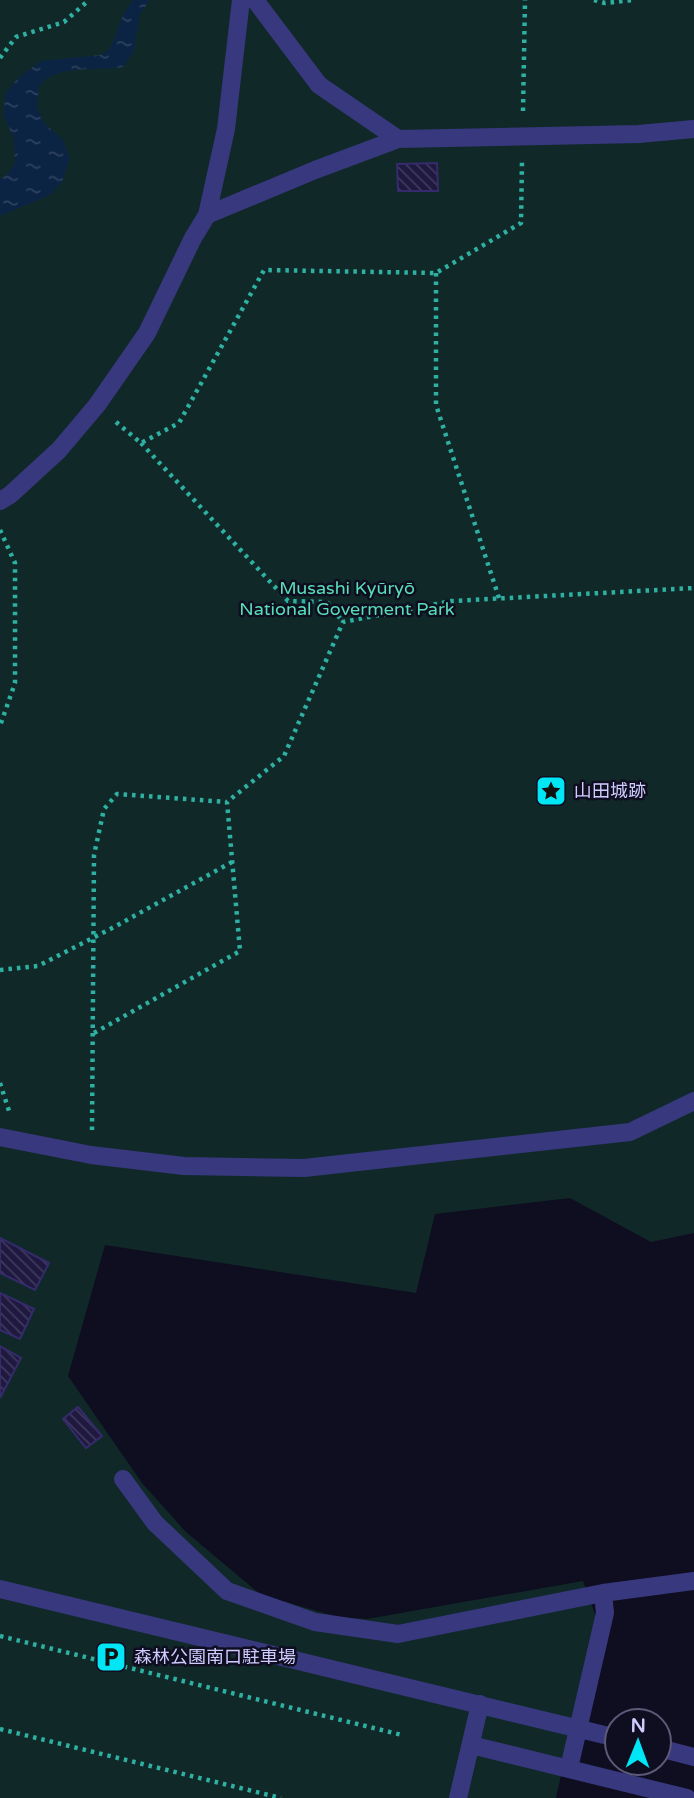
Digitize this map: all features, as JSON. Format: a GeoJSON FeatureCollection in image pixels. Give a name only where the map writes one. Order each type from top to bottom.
{"type":"FeatureCollection","features":[{"type":"Feature","properties":{"kind":"street"},"geometry":{"type":"LineString","coordinates":[[0,501],[59,450],[97,405],[147,333],[207,215],[226,129],[241,0]]}},
{"type":"Feature","properties":{"kind":"street"},"geometry":{"type":"LineString","coordinates":[[255,0],[319,85],[398,139]]}},
{"type":"Feature","properties":{"kind":"street"},"geometry":{"type":"LineString","coordinates":[[207,215],[314,170],[398,139],[639,134],[694,129]]}},
{"type":"Feature","properties":{"kind":"street"},"geometry":{"type":"LineString","coordinates":[[0,1137],[91,1155],[184,1166],[304,1168],[630,1132],[694,1101]]}},
{"type":"Feature","properties":{"kind":"street"},"geometry":{"type":"LineString","coordinates":[[123,1479],[155,1523],[227,1591],[315,1622],[398,1634],[603,1593],[694,1581]]}},
{"type":"Feature","properties":{"kind":"street"},"geometry":{"type":"LineString","coordinates":[[0,1589],[603,1734]]}},
{"type":"Feature","properties":{"kind":"street"},"geometry":{"type":"LineString","coordinates":[[569,1768],[605,1613],[603,1593]]}},
{"type":"Feature","properties":{"kind":"street"},"geometry":{"type":"LineString","coordinates":[[458,1798],[480,1704]]}},
{"type":"Feature","properties":{"kind":"street"},"geometry":{"type":"LineString","coordinates":[[471,1745],[687,1798]]}},
{"type":"Feature","properties":{"kind":"street"},"geometry":{"type":"LineString","coordinates":[[673,1752],[694,1757]]}},
{"type":"Feature","properties":{"kind":"path"},"geometry":{"type":"LineString","coordinates":[[0,58],[16,37],[64,22],[89,0]]}},
{"type":"Feature","properties":{"kind":"path"},"geometry":{"type":"LineString","coordinates":[[141,443],[179,423],[264,270],[436,273],[521,223],[524,0]]}},
{"type":"Feature","properties":{"kind":"path"},"geometry":{"type":"LineString","coordinates":[[594,0],[605,3],[633,0]]}},
{"type":"Feature","properties":{"kind":"path"},"geometry":{"type":"LineString","coordinates":[[436,273],[436,405],[499,598]]}},
{"type":"Feature","properties":{"kind":"path"},"geometry":{"type":"LineString","coordinates":[[97,405],[141,443],[288,601],[327,602],[343,622]]}},
{"type":"Feature","properties":{"kind":"path"},"geometry":{"type":"LineString","coordinates":[[0,530],[15,563],[15,683],[0,726]]}},
{"type":"Feature","properties":{"kind":"path"},"geometry":{"type":"LineString","coordinates":[[343,622],[452,601],[694,588]]}},
{"type":"Feature","properties":{"kind":"path"},"geometry":{"type":"LineString","coordinates":[[91,1155],[94,855],[104,808],[117,794],[227,802],[284,755],[343,622]]}},
{"type":"Feature","properties":{"kind":"path"},"geometry":{"type":"LineString","coordinates":[[94,1033],[240,951],[227,802]]}},
{"type":"Feature","properties":{"kind":"path"},"geometry":{"type":"LineString","coordinates":[[0,970],[38,966],[232,861]]}},
{"type":"Feature","properties":{"kind":"path"},"geometry":{"type":"LineString","coordinates":[[0,1636],[402,1735]]}},
{"type":"Feature","properties":{"kind":"path"},"geometry":{"type":"LineString","coordinates":[[0,1729],[281,1798]]}},
{"type":"Feature","properties":{"kind":"green space","name":"Musashi Kyūryō National Goverment Park"},"geometry":{"type":"Polygon","coordinates":[[[0,0],[694,0],[694,1233],[651,1242],[570,1198],[435,1214],[416,1293],[105,1245],[68,1376],[142,1483],[186,1532],[261,1595],[338,1617],[367,1619],[583,1581],[596,1617],[556,1798],[0,1798],[0,0]]]}},
{"type":"Feature","properties":{"kind":"water"},"geometry":{"type":"Polygon","coordinates":[[[133,0],[150,0],[140,14],[134,51],[123,67],[68,71],[48,78],[39,85],[37,107],[44,123],[63,140],[70,159],[62,182],[50,195],[0,216],[0,179],[8,174],[15,162],[14,139],[4,116],[5,94],[19,77],[41,61],[101,55],[110,49],[124,13],[133,0]]]}},
{"type":"Feature","properties":{"kind":"building"},"geometry":{"type":"Polygon","coordinates":[[[437,163],[438,191],[398,191],[397,164],[437,163]]]}},
{"type":"Feature","properties":{"kind":"building"},"geometry":{"type":"Polygon","coordinates":[[[0,1238],[49,1263],[35,1290],[0,1273],[0,1238]]]}},
{"type":"Feature","properties":{"kind":"building"},"geometry":{"type":"Polygon","coordinates":[[[0,1293],[34,1309],[20,1339],[0,1330],[0,1293]]]}},
{"type":"Feature","properties":{"kind":"building"},"geometry":{"type":"Polygon","coordinates":[[[0,1346],[21,1358],[0,1398],[0,1346]]]}},
{"type":"Feature","properties":{"kind":"building"},"geometry":{"type":"Polygon","coordinates":[[[78,1407],[102,1436],[86,1448],[63,1419],[78,1407]]]}},
{"type":"Feature","properties":{"kind":"place","name":"山田城跡"},"geometry":{"type":"Point","coordinates":[551,791]}},
{"type":"Feature","properties":{"kind":"place","name":"森林公園南口駐車場"},"geometry":{"type":"Point","coordinates":[111,1657]}}]}
